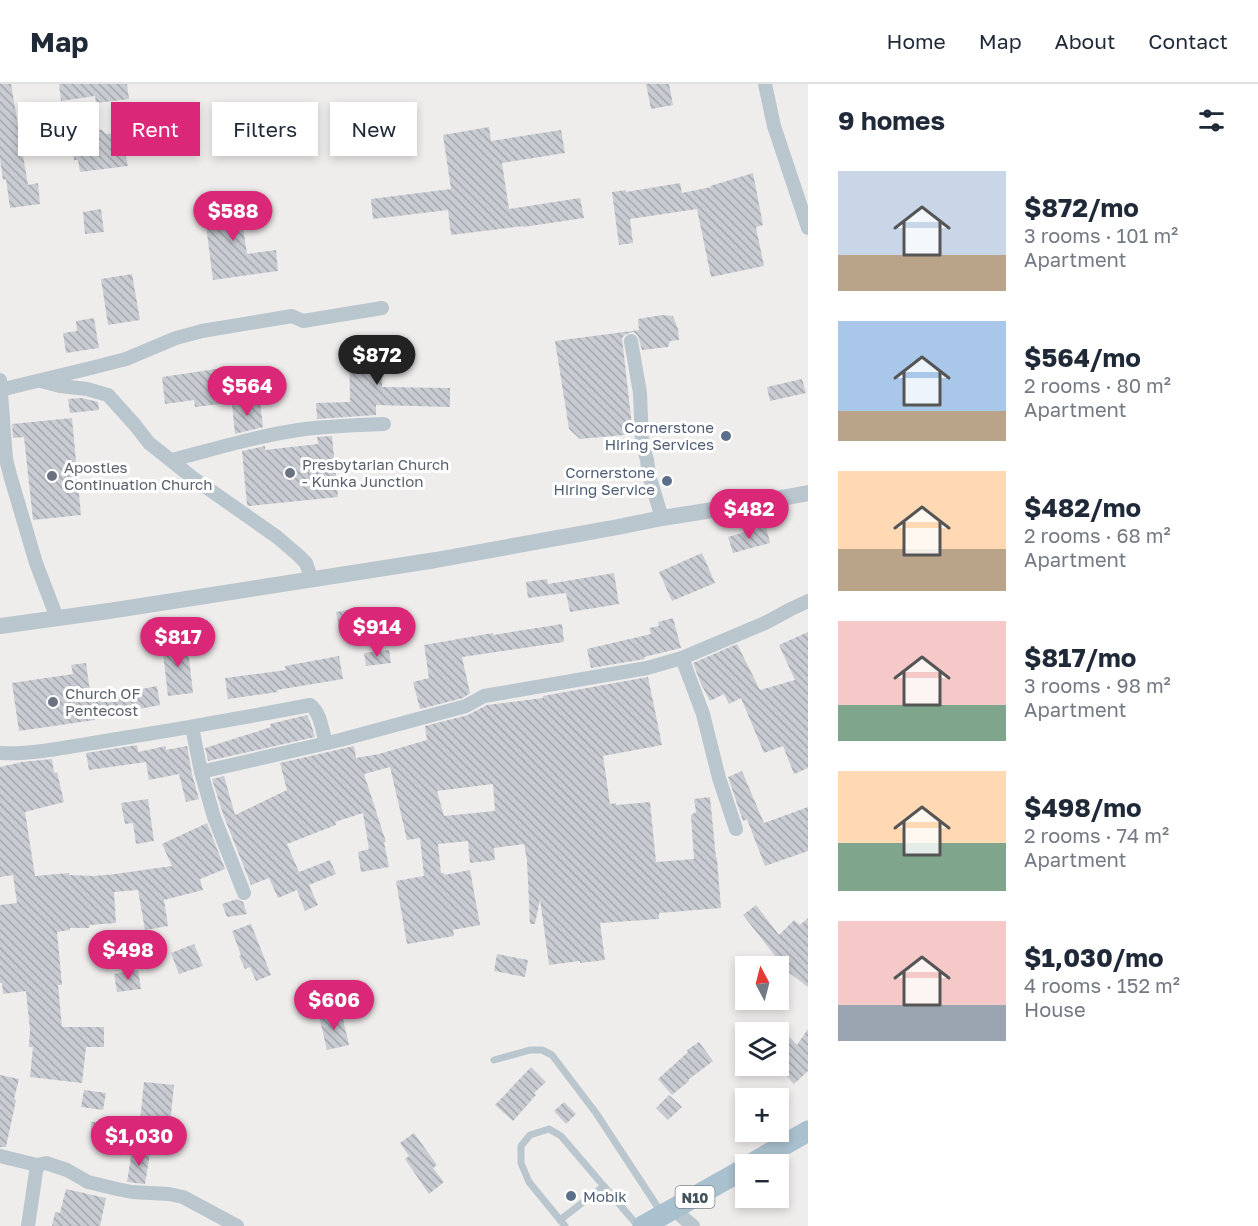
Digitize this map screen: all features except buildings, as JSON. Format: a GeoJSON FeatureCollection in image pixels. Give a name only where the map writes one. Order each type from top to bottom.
{"type":"FeatureCollection","features":[{"type":"Feature","properties":{"kind":"main road"},"geometry":{"type":"LineString","coordinates":[[769,1154],[808,1131]]}},
{"type":"Feature","properties":{"kind":"main road","name":"N10"},"geometry":{"type":"LineString","coordinates":[[643,1226],[735,1174]]}},
{"type":"Feature","properties":{"kind":"street"},"geometry":{"type":"LineString","coordinates":[[765,84],[774,126],[808,228]]}},
{"type":"Feature","properties":{"kind":"street"},"geometry":{"type":"LineString","coordinates":[[0,390],[92,368],[202,331],[276,318],[292,316],[303,321],[382,308]]}},
{"type":"Feature","properties":{"kind":"street"},"geometry":{"type":"LineString","coordinates":[[631,341],[640,393],[642,442],[662,518]]}},
{"type":"Feature","properties":{"kind":"street"},"geometry":{"type":"LineString","coordinates":[[0,380],[6,459],[36,563],[57,618]]}},
{"type":"Feature","properties":{"kind":"street"},"geometry":{"type":"LineString","coordinates":[[39,380],[108,395],[149,444],[289,546],[306,563],[312,580]]}},
{"type":"Feature","properties":{"kind":"street"},"geometry":{"type":"LineString","coordinates":[[171,460],[304,429],[384,424]]}},
{"type":"Feature","properties":{"kind":"street"},"geometry":{"type":"LineString","coordinates":[[0,626],[448,558],[808,493]]}},
{"type":"Feature","properties":{"kind":"street"},"geometry":{"type":"LineString","coordinates":[[201,772],[436,715],[494,694],[647,668],[682,658],[765,623],[808,601]]}},
{"type":"Feature","properties":{"kind":"street"},"geometry":{"type":"LineString","coordinates":[[682,658],[703,714],[719,778],[736,829]]}},
{"type":"Feature","properties":{"kind":"street"},"geometry":{"type":"LineString","coordinates":[[0,753],[66,747],[310,705],[318,714],[326,743]]}},
{"type":"Feature","properties":{"kind":"street"},"geometry":{"type":"LineString","coordinates":[[192,727],[201,772],[214,816],[244,893]]}},
{"type":"Feature","properties":{"kind":"street"},"geometry":{"type":"LineString","coordinates":[[0,1156],[37,1165],[46,1163],[67,1170],[88,1182],[117,1189],[183,1197],[237,1226]]}},
{"type":"Feature","properties":{"kind":"street"},"geometry":{"type":"LineString","coordinates":[[28,1226],[37,1165]]}},
{"type":"Feature","properties":{"kind":"street"},"geometry":{"type":"LineString","coordinates":[[668,1212],[693,1226]]}},
{"type":"Feature","properties":{"kind":"lane"},"geometry":{"type":"LineString","coordinates":[[494,1060],[530,1050],[542,1050],[552,1055],[668,1212]]}},
{"type":"Feature","properties":{"kind":"lane"},"geometry":{"type":"LineString","coordinates":[[604,1186],[563,1223],[530,1182],[521,1163],[521,1146],[530,1135],[549,1129],[561,1136],[604,1186],[638,1226]]}},
{"type":"Feature","properties":{"kind":"place","name":"Cornerstone Hiring Services"},"geometry":{"type":"Point","coordinates":[726,436]}},
{"type":"Feature","properties":{"kind":"place","name":"Presbytarian Church - Kunka Junction"},"geometry":{"type":"Point","coordinates":[290,473]}},
{"type":"Feature","properties":{"kind":"place","name":"Apostles Continuation Church"},"geometry":{"type":"Point","coordinates":[52,476]}},
{"type":"Feature","properties":{"kind":"place","name":"Cornerstone Hiring Service"},"geometry":{"type":"Point","coordinates":[667,481]}},
{"type":"Feature","properties":{"kind":"place","name":"Church OF Pentecost"},"geometry":{"type":"Point","coordinates":[53,702]}},
{"type":"Feature","properties":{"kind":"place","name":"Mobik"},"geometry":{"type":"Point","coordinates":[571,1196]}}]}
